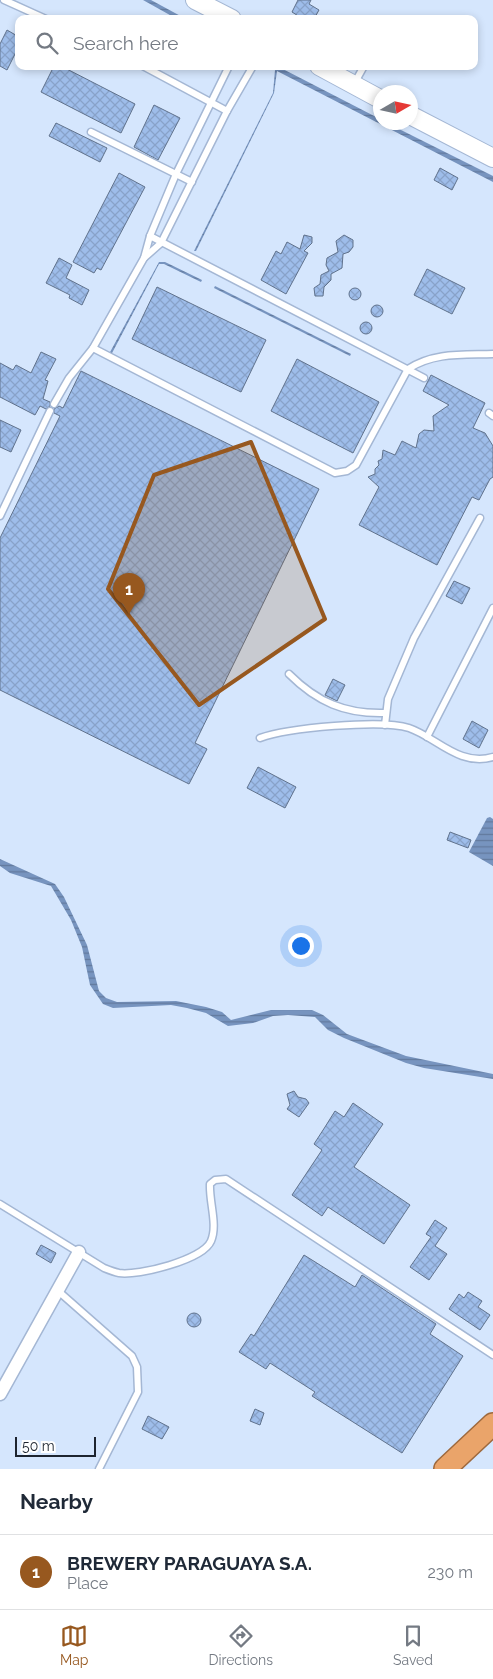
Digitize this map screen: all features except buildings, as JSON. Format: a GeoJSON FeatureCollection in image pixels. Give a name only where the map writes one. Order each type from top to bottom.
{"type":"FeatureCollection","features":[{"type":"Feature","properties":{"kind":"highway"},"geometry":{"type":"LineString","coordinates":[[445,1469],[493,1424]]}},
{"type":"Feature","properties":{"kind":"main road"},"geometry":{"type":"LineString","coordinates":[[195,0],[224,15]]}},
{"type":"Feature","properties":{"kind":"main road"},"geometry":{"type":"LineString","coordinates":[[326,70],[373,95]]}},
{"type":"Feature","properties":{"kind":"main road"},"geometry":{"type":"LineString","coordinates":[[418,119],[493,158]]}},
{"type":"Feature","properties":{"kind":"street"},"geometry":{"type":"LineString","coordinates":[[0,1394],[78,1252]]}},
{"type":"Feature","properties":{"kind":"lane"},"geometry":{"type":"LineString","coordinates":[[4,0],[37,15]]}},
{"type":"Feature","properties":{"kind":"lane"},"geometry":{"type":"LineString","coordinates":[[151,70],[227,111]]}},
{"type":"Feature","properties":{"kind":"lane"},"geometry":{"type":"LineString","coordinates":[[54,404],[68,378],[93,348],[144,258],[150,236],[176,174],[227,70]]}},
{"type":"Feature","properties":{"kind":"lane"},"geometry":{"type":"LineString","coordinates":[[144,258],[161,243],[227,111],[251,70]]}},
{"type":"Feature","properties":{"kind":"lane"},"geometry":{"type":"LineString","coordinates":[[353,85],[362,70]]}},
{"type":"Feature","properties":{"kind":"lane"},"geometry":{"type":"LineString","coordinates":[[91,132],[192,182]]}},
{"type":"Feature","properties":{"kind":"lane"},"geometry":{"type":"LineString","coordinates":[[150,236],[424,378]]}},
{"type":"Feature","properties":{"kind":"lane"},"geometry":{"type":"LineString","coordinates":[[93,348],[335,473],[347,471],[356,465],[408,369],[420,361],[440,356],[493,354]]}},
{"type":"Feature","properties":{"kind":"lane"},"geometry":{"type":"LineString","coordinates":[[0,516],[50,411]]}},
{"type":"Feature","properties":{"kind":"lane"},"geometry":{"type":"LineString","coordinates":[[384,725],[384,713],[388,699],[414,638],[480,518]]}},
{"type":"Feature","properties":{"kind":"lane"},"geometry":{"type":"LineString","coordinates":[[427,737],[493,608]]}},
{"type":"Feature","properties":{"kind":"lane"},"geometry":{"type":"LineString","coordinates":[[289,674],[304,690],[341,709],[364,714],[384,713]]}},
{"type":"Feature","properties":{"kind":"lane"},"geometry":{"type":"LineString","coordinates":[[260,738],[272,734],[324,727],[384,725],[408,728],[427,737],[440,747],[463,756],[483,759],[493,757]]}},
{"type":"Feature","properties":{"kind":"lane"},"geometry":{"type":"LineString","coordinates":[[0,1204],[104,1268],[119,1273],[167,1266],[192,1257],[204,1250],[212,1236],[210,1184],[215,1180],[226,1179],[493,1355]]}},
{"type":"Feature","properties":{"kind":"lane"},"geometry":{"type":"LineString","coordinates":[[57,1290],[132,1356],[138,1367],[138,1392],[99,1469]]}},
{"type":"Feature","properties":{"kind":"highlighted area"},"geometry":{"type":"Polygon","coordinates":[[[251,442],[325,619],[199,705],[108,589],[154,475],[251,442]]]}},
{"type":"Feature","properties":{"kind":"water"},"geometry":{"type":"Polygon","coordinates":[[[143,0],[151,0],[179,15],[170,15],[143,0]]]}},
{"type":"Feature","properties":{"kind":"water"},"geometry":{"type":"Polygon","coordinates":[[[275,70],[285,70],[373,115],[373,120],[277,71],[274,93],[196,251],[194,251],[273,93],[275,70]]]}},
{"type":"Feature","properties":{"kind":"water"},"geometry":{"type":"Polygon","coordinates":[[[392,130],[401,130],[493,176],[493,182],[392,130]]]}},
{"type":"Feature","properties":{"kind":"water"},"geometry":{"type":"Polygon","coordinates":[[[159,262],[165,262],[202,280],[201,282],[164,264],[159,264],[111,355],[109,354],[159,262]]]}},
{"type":"Feature","properties":{"kind":"water"},"geometry":{"type":"Polygon","coordinates":[[[215,286],[351,354],[350,356],[214,288],[215,286]]]}},
{"type":"Feature","properties":{"kind":"water"},"geometry":{"type":"Polygon","coordinates":[[[487,818],[493,819],[493,866],[469,852],[487,818]]]}},
{"type":"Feature","properties":{"kind":"water"},"geometry":{"type":"Polygon","coordinates":[[[0,859],[55,884],[64,897],[87,945],[99,991],[106,998],[117,1002],[176,1001],[222,1012],[231,1020],[271,1010],[312,1010],[323,1015],[347,1034],[406,1056],[493,1074],[493,1079],[424,1068],[406,1063],[328,1030],[315,1017],[273,1016],[253,1023],[228,1026],[206,1013],[171,1005],[113,1008],[103,1004],[90,985],[82,947],[71,920],[51,886],[10,873],[0,866],[0,859]]]}},
{"type":"Feature","properties":{"kind":"place","name":"BREWERY PARAGUAYA S.A."},"geometry":{"type":"Point","coordinates":[129,614]}}]}
